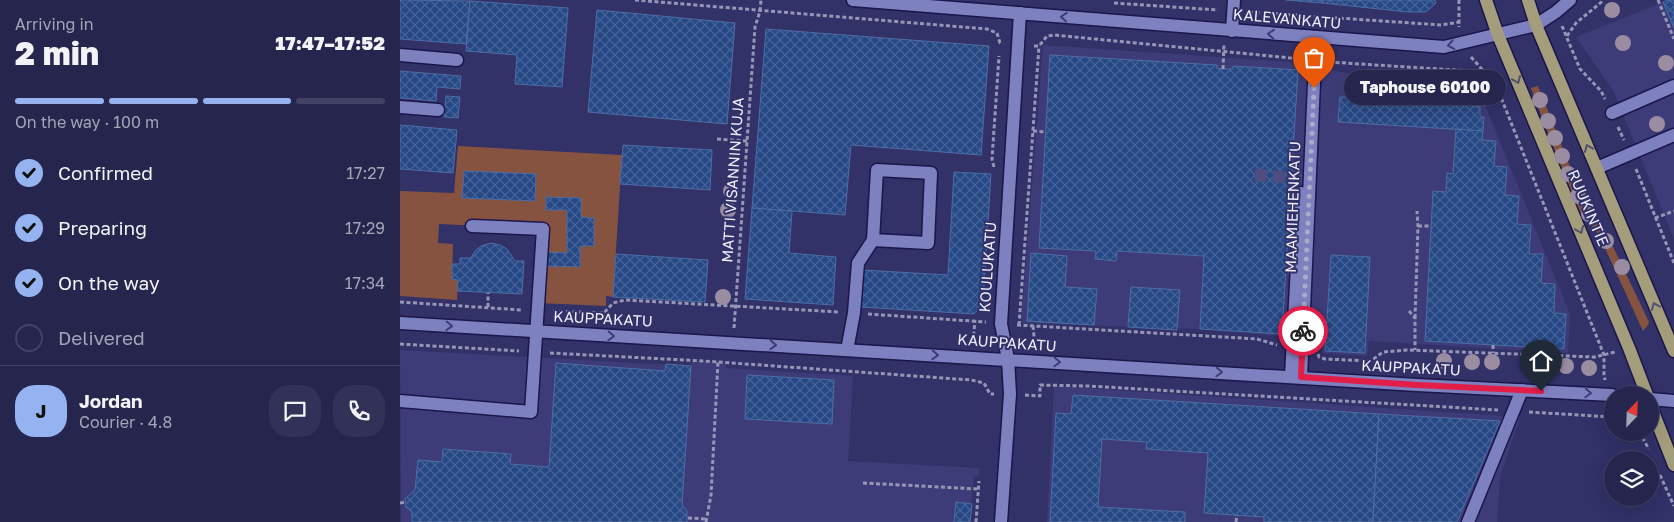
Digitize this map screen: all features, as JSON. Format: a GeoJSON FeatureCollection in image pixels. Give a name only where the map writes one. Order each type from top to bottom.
{"type":"FeatureCollection","features":[{"type":"Feature","properties":{"kind":"main road","name":"RUUKINTIE"},"geometry":{"type":"LineString","coordinates":[[1486,0],[1498,35],[1644,386]]}},
{"type":"Feature","properties":{"kind":"main road","name":"RUUKINTIE"},"geometry":{"type":"LineString","coordinates":[[1528,0],[1536,25],[1674,351]]}},
{"type":"Feature","properties":{"kind":"main road"},"geometry":{"type":"LineString","coordinates":[[1659,426],[1674,464]]}},
{"type":"Feature","properties":{"kind":"street","name":"KALEVANKATU"},"geometry":{"type":"LineString","coordinates":[[853,0],[1444,47],[1536,25],[1570,0]]}},
{"type":"Feature","properties":{"kind":"street"},"geometry":{"type":"LineString","coordinates":[[1232,31],[1234,6]]}},
{"type":"Feature","properties":{"kind":"street","name":"KOULUKATU"},"geometry":{"type":"LineString","coordinates":[[1002,522],[1010,394],[1008,359],[1001,324],[1020,14]]}},
{"type":"Feature","properties":{"kind":"street","name":"MAAMIEHENKATU"},"geometry":{"type":"LineString","coordinates":[[1298,348],[1316,38]]}},
{"type":"Feature","properties":{"kind":"street"},"geometry":{"type":"LineString","coordinates":[[400,55],[458,60]]}},
{"type":"Feature","properties":{"kind":"street"},"geometry":{"type":"LineString","coordinates":[[1303,165],[1306,86],[1315,66]]}},
{"type":"Feature","properties":{"kind":"street"},"geometry":{"type":"LineString","coordinates":[[1612,113],[1674,86]]}},
{"type":"Feature","properties":{"kind":"street"},"geometry":{"type":"LineString","coordinates":[[400,107],[438,110]]}},
{"type":"Feature","properties":{"kind":"street"},"geometry":{"type":"LineString","coordinates":[[1597,168],[1674,135]]}},
{"type":"Feature","properties":{"kind":"street"},"geometry":{"type":"LineString","coordinates":[[847,350],[854,313],[858,264],[873,240],[877,170],[931,173],[928,243],[873,240]]}},
{"type":"Feature","properties":{"kind":"street"},"geometry":{"type":"LineString","coordinates":[[1296,376],[1300,194]]}},
{"type":"Feature","properties":{"kind":"street"},"geometry":{"type":"LineString","coordinates":[[400,401],[531,412],[543,229],[472,226]]}},
{"type":"Feature","properties":{"kind":"street","name":"KAUPPAKATU"},"geometry":{"type":"LineString","coordinates":[[400,323],[1604,395]]}},
{"type":"Feature","properties":{"kind":"street"},"geometry":{"type":"LineString","coordinates":[[1468,522],[1522,390]]}},
{"type":"Feature","properties":{"kind":"street"},"geometry":{"type":"LineString","coordinates":[[1659,399],[1674,401]]}},
{"type":"Feature","properties":{"kind":"path"},"geometry":{"type":"LineString","coordinates":[[635,0],[987,29],[997,33],[1000,43],[1039,46]]}},
{"type":"Feature","properties":{"kind":"path","name":"MATTI VISANNIN KUJA"},"geometry":{"type":"LineString","coordinates":[[732,363],[746,141],[755,27],[760,11],[760,0]]}},
{"type":"Feature","properties":{"kind":"path"},"geometry":{"type":"LineString","coordinates":[[1460,0],[1458,34],[1466,51],[1496,85],[1604,355],[1604,375],[1608,386]]}},
{"type":"Feature","properties":{"kind":"path"},"geometry":{"type":"LineString","coordinates":[[1604,0],[1576,23],[1566,37],[1580,69],[1601,91],[1612,113],[1674,263]]}},
{"type":"Feature","properties":{"kind":"path"},"geometry":{"type":"LineString","coordinates":[[1658,0],[1674,39]]}},
{"type":"Feature","properties":{"kind":"path"},"geometry":{"type":"LineString","coordinates":[[1114,3],[1234,6],[1441,26],[1460,22]]}},
{"type":"Feature","properties":{"kind":"path"},"geometry":{"type":"LineString","coordinates":[[1486,72],[1315,66],[1054,35],[1047,36],[1039,46],[1019,325],[1257,339],[1317,350],[1319,357],[1325,359],[1371,361],[1383,352],[1415,350],[1595,357],[1604,355]]}},
{"type":"Feature","properties":{"kind":"path"},"geometry":{"type":"LineString","coordinates":[[1553,62],[1573,54]]}},
{"type":"Feature","properties":{"kind":"path"},"geometry":{"type":"LineString","coordinates":[[1496,85],[1516,77]]}},
{"type":"Feature","properties":{"kind":"path"},"geometry":{"type":"LineString","coordinates":[[1033,131],[1045,132]]}},
{"type":"Feature","properties":{"kind":"path"},"geometry":{"type":"LineString","coordinates":[[717,139],[746,141]]}},
{"type":"Feature","properties":{"kind":"path"},"geometry":{"type":"LineString","coordinates":[[1415,350],[1417,211]]}},
{"type":"Feature","properties":{"kind":"path"},"geometry":{"type":"LineString","coordinates":[[1655,218],[1674,211]]}},
{"type":"Feature","properties":{"kind":"path"},"geometry":{"type":"LineString","coordinates":[[1418,226],[1431,226]]}},
{"type":"Feature","properties":{"kind":"path"},"geometry":{"type":"LineString","coordinates":[[488,292],[488,307]]}},
{"type":"Feature","properties":{"kind":"path"},"geometry":{"type":"LineString","coordinates":[[400,302],[538,311],[604,313],[613,303],[624,300],[988,322]]}},
{"type":"Feature","properties":{"kind":"path"},"geometry":{"type":"LineString","coordinates":[[1409,311],[1415,318]]}},
{"type":"Feature","properties":{"kind":"path"},"geometry":{"type":"LineString","coordinates":[[1212,330],[1212,336]]}},
{"type":"Feature","properties":{"kind":"path"},"geometry":{"type":"LineString","coordinates":[[400,344],[718,362],[971,380],[984,383],[990,394],[1040,396],[1040,385],[1088,386],[1604,417]]}},
{"type":"Feature","properties":{"kind":"path"},"geometry":{"type":"LineString","coordinates":[[1493,345],[1493,353]]}},
{"type":"Feature","properties":{"kind":"path"},"geometry":{"type":"LineString","coordinates":[[688,518],[706,520],[711,495],[718,362]]}},
{"type":"Feature","properties":{"kind":"path"},"geometry":{"type":"LineString","coordinates":[[1659,473],[1674,506]]}},
{"type":"Feature","properties":{"kind":"path"},"geometry":{"type":"LineString","coordinates":[[976,522],[979,481]]}},
{"type":"Feature","properties":{"kind":"path"},"geometry":{"type":"LineString","coordinates":[[863,483],[978,489]]}},
{"type":"Feature","properties":{"kind":"path"},"geometry":{"type":"LineString","coordinates":[[400,503],[406,502]]}},
{"type":"Feature","properties":{"kind":"path"},"geometry":{"type":"LineString","coordinates":[[1236,515],[1236,522]]}},
{"type":"Feature","properties":{"kind":"shaded area"},"geometry":{"type":"Polygon","coordinates":[[[1663,2],[1674,28],[1674,239],[1614,92],[1576,37],[1663,2]]]}},
{"type":"Feature","properties":{"kind":"shaded area"},"geometry":{"type":"Polygon","coordinates":[[[1043,45],[1289,62],[1352,74],[1476,83],[1570,314],[1568,353],[1369,341],[1367,356],[1322,353],[1323,340],[1200,329],[1021,323],[1043,45]]]}},
{"type":"Feature","properties":{"kind":"shaded area"},"geometry":{"type":"Polygon","coordinates":[[[1538,86],[1589,214],[1606,232],[1649,322],[1643,331],[1599,235],[1576,208],[1531,88],[1538,86]]]}},
{"type":"Feature","properties":{"kind":"shaded area"},"geometry":{"type":"Polygon","coordinates":[[[458,146],[622,155],[613,297],[606,296],[606,306],[539,303],[543,229],[439,224],[438,243],[453,244],[452,279],[458,280],[457,300],[400,296],[400,191],[454,193],[458,146]]]}},
{"type":"Feature","properties":{"kind":"shaded area"},"geometry":{"type":"Polygon","coordinates":[[[400,350],[691,366],[692,361],[704,361],[726,363],[726,368],[853,376],[848,461],[979,468],[979,476],[974,477],[970,522],[401,522],[400,350]]]}},
{"type":"Feature","properties":{"kind":"shaded area"},"geometry":{"type":"Polygon","coordinates":[[[1054,386],[1520,417],[1500,477],[1497,522],[1047,522],[1054,386]]]}},
{"type":"Feature","properties":{"kind":"building"},"geometry":{"type":"Polygon","coordinates":[[[400,0],[470,1],[466,44],[400,39],[400,0]]]}},
{"type":"Feature","properties":{"kind":"building"},"geometry":{"type":"Polygon","coordinates":[[[1286,0],[1323,0],[1322,3],[1286,0]]]}},
{"type":"Feature","properties":{"kind":"building"},"geometry":{"type":"Polygon","coordinates":[[[1323,0],[1435,0],[1436,3],[1426,12],[1408,12],[1322,3],[1323,0]]]}},
{"type":"Feature","properties":{"kind":"building"},"geometry":{"type":"Polygon","coordinates":[[[1674,0],[1674,28],[1663,2],[1674,0]]]}},
{"type":"Feature","properties":{"kind":"building"},"geometry":{"type":"Polygon","coordinates":[[[470,1],[568,8],[562,87],[515,84],[517,55],[466,51],[470,1]]]}},
{"type":"Feature","properties":{"kind":"building"},"geometry":{"type":"Polygon","coordinates":[[[597,10],[735,23],[727,124],[588,112],[597,10]]]}},
{"type":"Feature","properties":{"kind":"building"},"geometry":{"type":"Polygon","coordinates":[[[766,29],[989,46],[981,155],[851,145],[845,215],[752,208],[766,29]]]}},
{"type":"Feature","properties":{"kind":"building"},"geometry":{"type":"Polygon","coordinates":[[[1050,55],[1217,65],[1217,68],[1223,69],[1233,69],[1233,66],[1298,70],[1282,334],[1200,329],[1204,256],[1117,251],[1116,261],[1095,259],[1096,251],[1039,248],[1050,55]]]}},
{"type":"Feature","properties":{"kind":"building"},"geometry":{"type":"Polygon","coordinates":[[[400,71],[461,76],[460,89],[437,87],[436,101],[400,98],[400,71]]]}},
{"type":"Feature","properties":{"kind":"building"},"geometry":{"type":"Polygon","coordinates":[[[1353,81],[1473,88],[1472,106],[1480,107],[1480,117],[1484,117],[1483,131],[1338,122],[1340,97],[1352,97],[1353,81]]]}},
{"type":"Feature","properties":{"kind":"building"},"geometry":{"type":"Polygon","coordinates":[[[446,96],[460,97],[458,118],[444,117],[446,96]]]}},
{"type":"Feature","properties":{"kind":"building"},"geometry":{"type":"Polygon","coordinates":[[[400,125],[457,130],[453,173],[400,169],[400,125]]]}},
{"type":"Feature","properties":{"kind":"building"},"geometry":{"type":"Polygon","coordinates":[[[1456,129],[1483,131],[1482,140],[1496,141],[1494,166],[1507,167],[1505,195],[1519,196],[1517,224],[1531,225],[1529,254],[1543,254],[1541,283],[1555,284],[1554,313],[1566,314],[1564,349],[1425,341],[1433,191],[1446,192],[1447,173],[1453,174],[1456,129]]]}},
{"type":"Feature","properties":{"kind":"building"},"geometry":{"type":"Polygon","coordinates":[[[623,145],[712,150],[710,190],[620,184],[623,145]]]}},
{"type":"Feature","properties":{"kind":"building"},"geometry":{"type":"Polygon","coordinates":[[[464,171],[536,174],[535,201],[462,198],[464,171]]]}},
{"type":"Feature","properties":{"kind":"building"},"geometry":{"type":"Polygon","coordinates":[[[954,172],[991,174],[983,303],[974,314],[861,307],[863,270],[948,275],[954,172]]]}},
{"type":"Feature","properties":{"kind":"building"},"geometry":{"type":"Polygon","coordinates":[[[546,197],[581,198],[581,217],[594,218],[594,246],[580,246],[580,267],[547,266],[547,252],[567,253],[567,210],[546,210],[546,197]]]}},
{"type":"Feature","properties":{"kind":"building"},"geometry":{"type":"Polygon","coordinates":[[[752,208],[792,211],[789,253],[836,257],[833,305],[745,299],[752,208]]]}},
{"type":"Feature","properties":{"kind":"building"},"geometry":{"type":"Polygon","coordinates":[[[491,243],[507,249],[515,261],[524,261],[522,294],[457,291],[458,280],[452,279],[452,264],[460,264],[460,258],[471,258],[481,246],[491,243]]]}},
{"type":"Feature","properties":{"kind":"building"},"geometry":{"type":"Polygon","coordinates":[[[1031,253],[1067,256],[1065,287],[1097,289],[1094,325],[1027,321],[1031,253]]]}},
{"type":"Feature","properties":{"kind":"building"},"geometry":{"type":"Polygon","coordinates":[[[616,254],[708,260],[705,302],[613,297],[616,254]]]}},
{"type":"Feature","properties":{"kind":"building"},"geometry":{"type":"Polygon","coordinates":[[[1331,255],[1370,257],[1365,353],[1325,351],[1331,255]]]}},
{"type":"Feature","properties":{"kind":"building"},"geometry":{"type":"Polygon","coordinates":[[[1131,287],[1180,290],[1177,330],[1128,327],[1131,287]]]}},
{"type":"Feature","properties":{"kind":"building"},"geometry":{"type":"Polygon","coordinates":[[[556,363],[665,371],[666,364],[691,366],[682,505],[687,511],[687,522],[412,522],[412,512],[406,507],[405,499],[415,490],[418,460],[442,462],[443,449],[511,454],[510,464],[549,467],[556,363]]]}},
{"type":"Feature","properties":{"kind":"building"},"geometry":{"type":"Polygon","coordinates":[[[747,375],[834,380],[832,424],[745,419],[747,375]]]}},
{"type":"Feature","properties":{"kind":"building"},"geometry":{"type":"Polygon","coordinates":[[[1073,395],[1379,414],[1373,522],[1264,522],[1264,517],[1204,513],[1208,453],[1146,449],[1147,442],[1102,439],[1098,507],[1185,512],[1185,522],[1050,522],[1056,413],[1071,414],[1073,395]]]}},
{"type":"Feature","properties":{"kind":"building"},"geometry":{"type":"Polygon","coordinates":[[[1379,414],[1500,421],[1457,522],[1373,522],[1379,414]]]}},
{"type":"Feature","properties":{"kind":"building"},"geometry":{"type":"Polygon","coordinates":[[[956,502],[972,504],[970,522],[954,522],[956,502]]]}},
{"type":"Feature","properties":{"kind":"tunnel"},"geometry":{"type":"LineString","coordinates":[[1255,175],[1302,178]]}},
{"type":"Feature","properties":{"kind":"way so far"},"geometry":{"type":"LineString","coordinates":[[1303,331],[1314,88]]}},
{"type":"Feature","properties":{"kind":"place","name":"Taphouse 60100"},"geometry":{"type":"Point","coordinates":[1314,88]}},
{"type":"Feature","properties":{"kind":"route"},"geometry":{"type":"LineString","coordinates":[[1303,331],[1301,377],[1541,391]]}}]}
